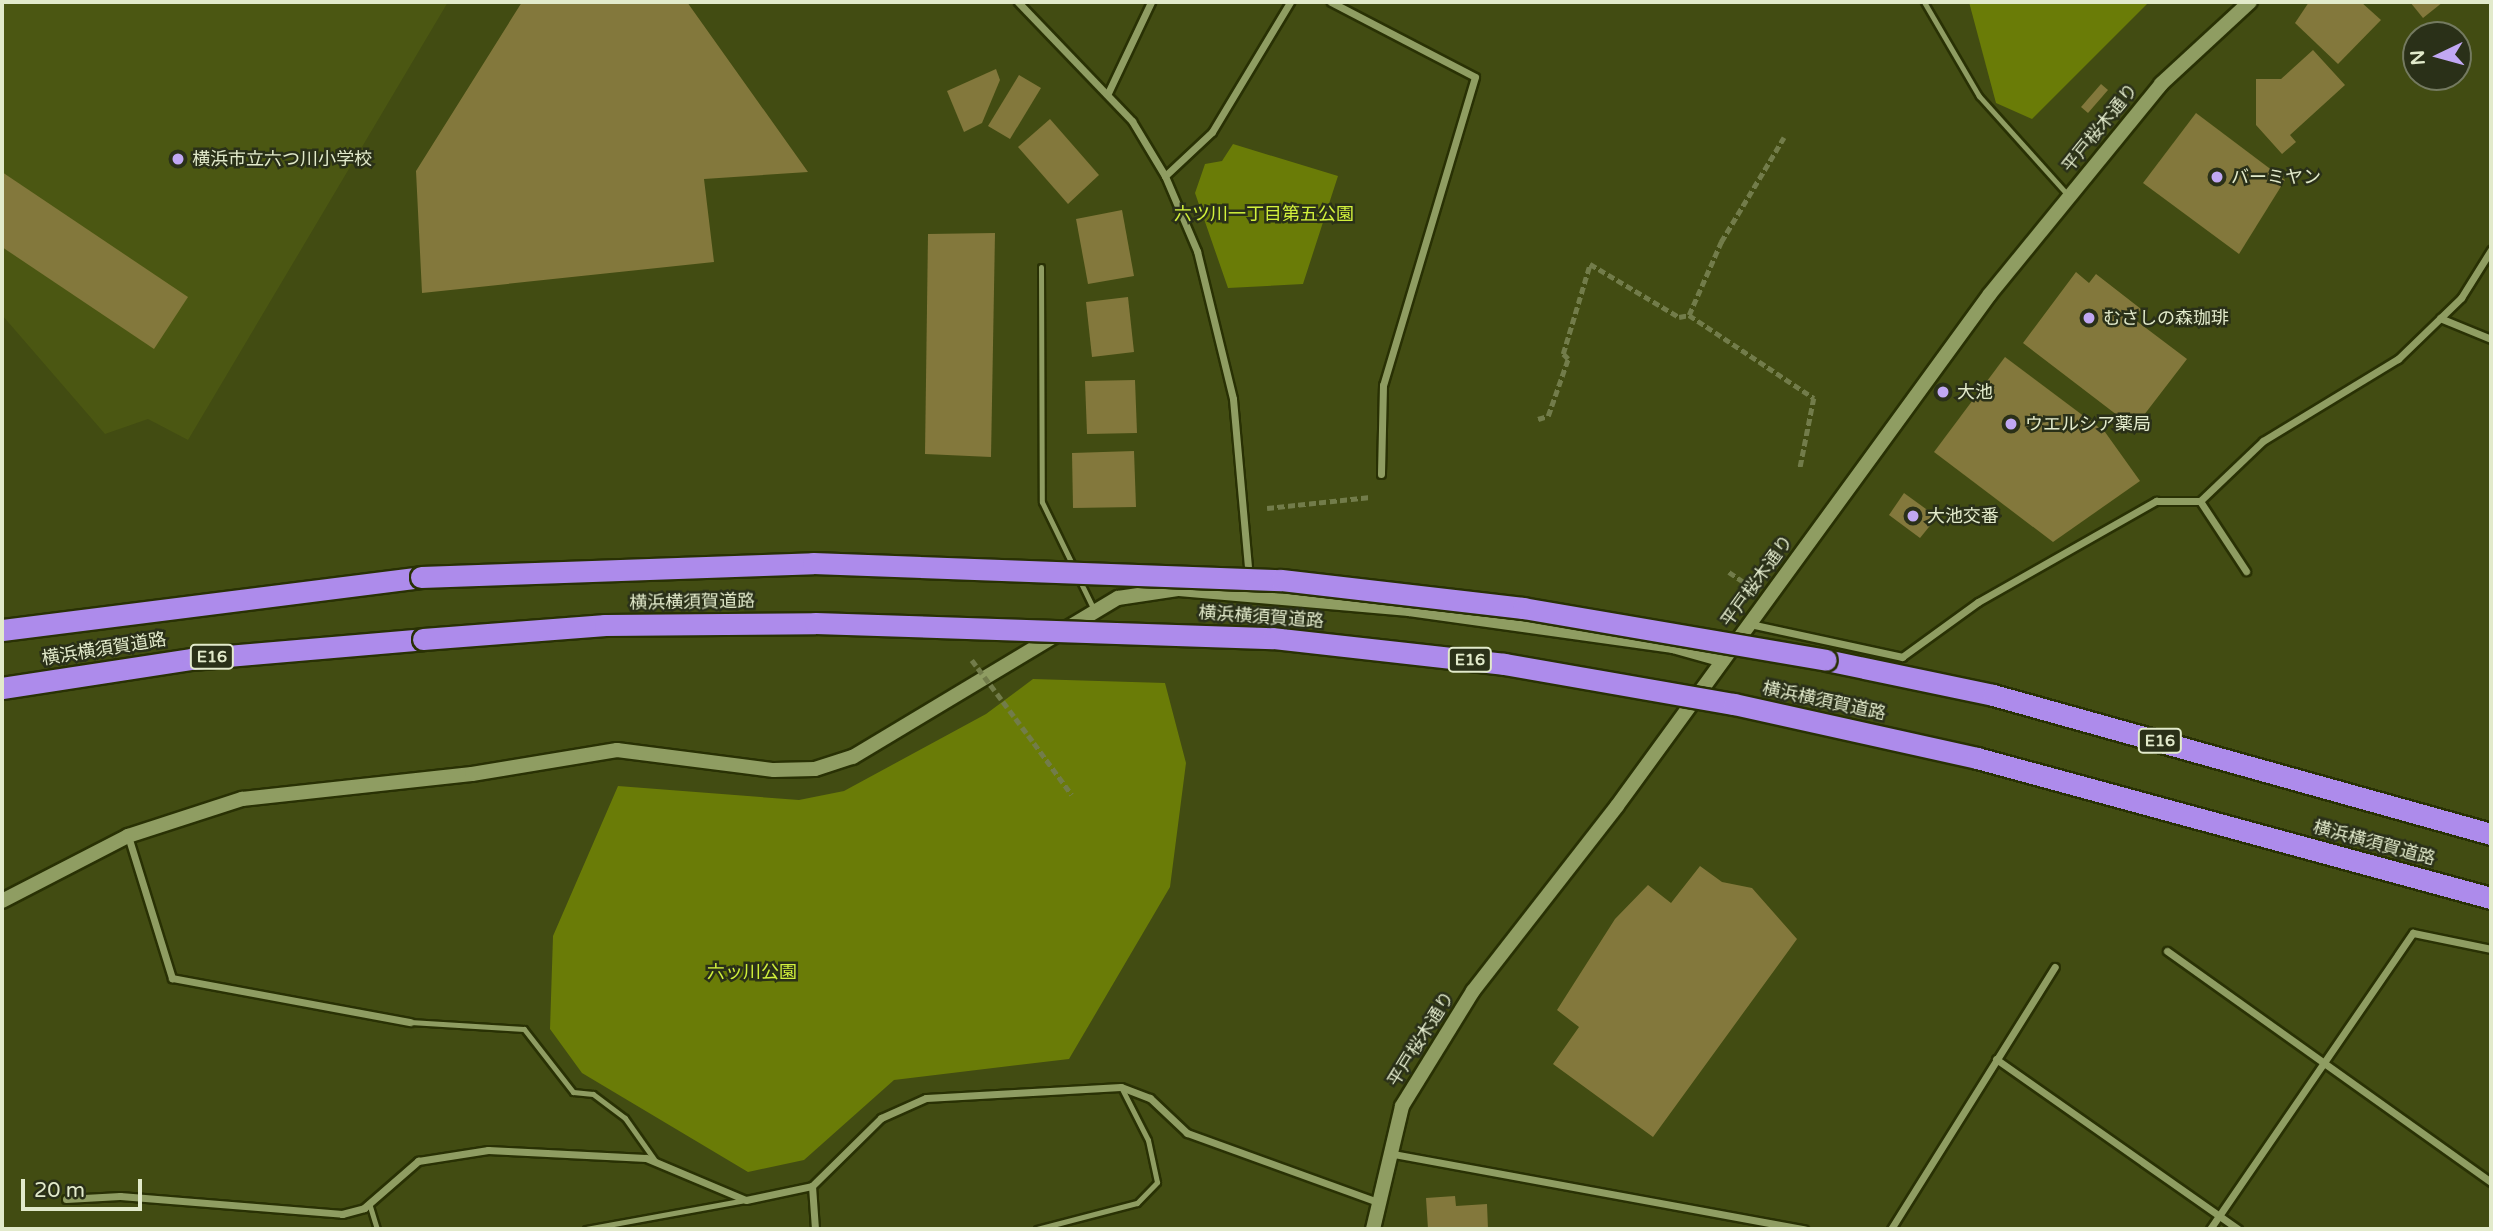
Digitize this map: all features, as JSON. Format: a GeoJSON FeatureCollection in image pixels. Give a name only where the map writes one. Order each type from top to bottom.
{"type":"FeatureCollection","features":[{"type":"Feature","properties":{"kind":"highway","name":"横浜横須賀道路"},"geometry":{"type":"LineString","coordinates":[[2,630],[421,576],[608,566],[813,563],[1281,580],[1536,610],[1751,645],[1980,692],[2491,834]]}},
{"type":"Feature","properties":{"kind":"highway","name":"横浜横須賀道路"},"geometry":{"type":"LineString","coordinates":[[2,688],[191,659],[606,625],[815,623],[1273,638],[1504,664],[1734,704],[1977,758],[2491,898]]}},
{"type":"Feature","properties":{"kind":"street"},"geometry":{"type":"LineString","coordinates":[[1018,2],[1108,93],[1165,176],[1221,333],[1243,511],[1250,593]]}},
{"type":"Feature","properties":{"kind":"street"},"geometry":{"type":"LineString","coordinates":[[1108,93],[1151,2]]}},
{"type":"Feature","properties":{"kind":"street"},"geometry":{"type":"LineString","coordinates":[[1165,176],[1212,132],[1290,2]]}},
{"type":"Feature","properties":{"kind":"street"},"geometry":{"type":"LineString","coordinates":[[1331,2],[1475,77],[1383,385],[1381,474]]}},
{"type":"Feature","properties":{"kind":"street","name":"平戸桜木通り"},"geometry":{"type":"LineString","coordinates":[[1373,1229],[1375,1201],[1402,1106],[1473,991],[1723,660],[1990,294],[2161,84],[2250,2]]}},
{"type":"Feature","properties":{"kind":"street"},"geometry":{"type":"LineString","coordinates":[[1749,624],[1902,657],[1978,602],[2156,501],[2200,501],[2263,441],[2398,359],[2441,318],[2491,250]]}},
{"type":"Feature","properties":{"kind":"street"},"geometry":{"type":"LineString","coordinates":[[2441,318],[2491,339]]}},
{"type":"Feature","properties":{"kind":"street"},"geometry":{"type":"LineString","coordinates":[[2200,501],[2246,571]]}},
{"type":"Feature","properties":{"kind":"street"},"geometry":{"type":"LineString","coordinates":[[2,901],[128,836],[242,799],[472,774],[569,754],[617,750],[774,771],[815,769],[853,757],[1118,598],[1179,589],[1250,593],[1660,644],[1723,660]]}},
{"type":"Feature","properties":{"kind":"street"},"geometry":{"type":"LineString","coordinates":[[128,836],[172,978],[410,1022]]}},
{"type":"Feature","properties":{"kind":"street"},"geometry":{"type":"LineString","coordinates":[[2210,1229],[2413,933],[2491,949]]}},
{"type":"Feature","properties":{"kind":"street"},"geometry":{"type":"LineString","coordinates":[[2166,951],[2491,1182]]}},
{"type":"Feature","properties":{"kind":"street"},"geometry":{"type":"LineString","coordinates":[[1891,1229],[2055,967]]}},
{"type":"Feature","properties":{"kind":"street"},"geometry":{"type":"LineString","coordinates":[[1996,1059],[2238,1229]]}},
{"type":"Feature","properties":{"kind":"street"},"geometry":{"type":"LineString","coordinates":[[66,1199],[120,1196],[342,1214],[369,1203],[418,1161],[443,1153],[575,1150],[656,1162],[746,1200],[812,1186],[881,1118],[926,1098],[1121,1087],[1150,1098],[1187,1133],[1375,1201]]}},
{"type":"Feature","properties":{"kind":"street"},"geometry":{"type":"LineString","coordinates":[[1388,1153],[1767,1226],[1804,1229]]}},
{"type":"Feature","properties":{"kind":"street"},"geometry":{"type":"LineString","coordinates":[[812,1186],[815,1229]]}},
{"type":"Feature","properties":{"kind":"lane"},"geometry":{"type":"LineString","coordinates":[[1924,2],[1979,96],[2070,196]]}},
{"type":"Feature","properties":{"kind":"lane"},"geometry":{"type":"LineString","coordinates":[[1041,267],[1042,502],[1095,613]]}},
{"type":"Feature","properties":{"kind":"lane"},"geometry":{"type":"LineString","coordinates":[[410,1022],[524,1029],[573,1092],[593,1094],[625,1118],[656,1162]]}},
{"type":"Feature","properties":{"kind":"lane"},"geometry":{"type":"LineString","coordinates":[[1037,1229],[1137,1203],[1157,1182],[1148,1140],[1121,1087]]}},
{"type":"Feature","properties":{"kind":"lane"},"geometry":{"type":"LineString","coordinates":[[586,1229],[746,1200]]}},
{"type":"Feature","properties":{"kind":"lane"},"geometry":{"type":"LineString","coordinates":[[369,1203],[377,1229]]}},
{"type":"Feature","properties":{"kind":"path"},"geometry":{"type":"LineString","coordinates":[[1689,315],[1721,242],[1784,137]]}},
{"type":"Feature","properties":{"kind":"path"},"geometry":{"type":"LineString","coordinates":[[1538,419],[1548,416],[1568,359],[1563,354],[1590,264],[1679,317],[1689,315],[1814,398],[1800,468]]}},
{"type":"Feature","properties":{"kind":"path"},"geometry":{"type":"LineString","coordinates":[[1243,511],[1381,495]]}},
{"type":"Feature","properties":{"kind":"path"},"geometry":{"type":"LineString","coordinates":[[971,658],[1072,794]]}},
{"type":"Feature","properties":{"kind":"shaded area","name":"横浜市立六つ川小学校"},"geometry":{"type":"Polygon","coordinates":[[[2,2],[448,2],[188,440],[148,419],[105,434],[2,315],[2,2]]]}},
{"type":"Feature","properties":{"kind":"green space"},"geometry":{"type":"Polygon","coordinates":[[[1969,2],[2149,2],[2032,119],[1996,103],[1969,2]]]}},
{"type":"Feature","properties":{"kind":"green space","name":"六ツ川一丁目第五公園"},"geometry":{"type":"Polygon","coordinates":[[[1233,144],[1338,176],[1303,284],[1228,288],[1195,193],[1205,164],[1222,161],[1233,144]]]}},
{"type":"Feature","properties":{"kind":"green space","name":"六ッ川公園"},"geometry":{"type":"Polygon","coordinates":[[[1033,679],[1165,683],[1186,763],[1170,887],[1069,1059],[894,1080],[804,1160],[748,1172],[582,1073],[550,1029],[553,936],[618,786],[799,800],[844,791],[986,714],[1033,679]]]}},
{"type":"Feature","properties":{"kind":"building"},"geometry":{"type":"Polygon","coordinates":[[[522,2],[687,2],[808,172],[704,179],[714,262],[422,293],[416,171],[522,2]]]}},
{"type":"Feature","properties":{"kind":"building"},"geometry":{"type":"Polygon","coordinates":[[[2309,2],[2361,2],[2381,20],[2338,64],[2295,23],[2309,2]]]}},
{"type":"Feature","properties":{"kind":"building"},"geometry":{"type":"Polygon","coordinates":[[[2410,2],[2443,2],[2423,18],[2410,2]]]}},
{"type":"Feature","properties":{"kind":"building"},"geometry":{"type":"Polygon","coordinates":[[[2313,50],[2345,85],[2290,135],[2296,142],[2282,154],[2256,125],[2256,79],[2281,79],[2313,50]]]}},
{"type":"Feature","properties":{"kind":"building"},"geometry":{"type":"Polygon","coordinates":[[[996,69],[1000,80],[982,123],[964,132],[947,91],[996,69]]]}},
{"type":"Feature","properties":{"kind":"building"},"geometry":{"type":"Polygon","coordinates":[[[1019,75],[1041,88],[1010,139],[988,126],[1019,75]]]}},
{"type":"Feature","properties":{"kind":"building"},"geometry":{"type":"Polygon","coordinates":[[[2101,84],[2108,90],[2088,113],[2081,107],[2101,84]]]}},
{"type":"Feature","properties":{"kind":"building"},"geometry":{"type":"Polygon","coordinates":[[[2196,113],[2285,180],[2239,254],[2143,183],[2196,113]]]}},
{"type":"Feature","properties":{"kind":"building"},"geometry":{"type":"Polygon","coordinates":[[[1050,119],[1099,175],[1068,204],[1018,147],[1050,119]]]}},
{"type":"Feature","properties":{"kind":"building"},"geometry":{"type":"Polygon","coordinates":[[[2,172],[188,297],[154,349],[2,247],[2,172]]]}},
{"type":"Feature","properties":{"kind":"building"},"geometry":{"type":"Polygon","coordinates":[[[1122,210],[1134,276],[1088,284],[1076,219],[1122,210]]]}},
{"type":"Feature","properties":{"kind":"building"},"geometry":{"type":"Polygon","coordinates":[[[995,233],[991,457],[925,454],[928,234],[995,233]]]}},
{"type":"Feature","properties":{"kind":"building"},"geometry":{"type":"Polygon","coordinates":[[[2076,272],[2089,283],[2096,274],[2141,309],[2134,319],[2187,359],[2134,428],[2023,343],[2076,272]]]}},
{"type":"Feature","properties":{"kind":"building"},"geometry":{"type":"Polygon","coordinates":[[[1128,297],[1134,352],[1092,357],[1086,302],[1128,297]]]}},
{"type":"Feature","properties":{"kind":"building"},"geometry":{"type":"Polygon","coordinates":[[[2005,357],[2105,432],[2140,481],[2053,542],[1934,452],[2005,357]]]}},
{"type":"Feature","properties":{"kind":"building"},"geometry":{"type":"Polygon","coordinates":[[[1135,380],[1137,433],[1087,434],[1085,381],[1135,380]]]}},
{"type":"Feature","properties":{"kind":"building"},"geometry":{"type":"Polygon","coordinates":[[[1134,451],[1136,507],[1073,508],[1072,453],[1134,451]]]}},
{"type":"Feature","properties":{"kind":"building","name":"大池交番"},"geometry":{"type":"Polygon","coordinates":[[[1904,493],[1937,517],[1920,538],[1889,515],[1904,493]]]}},
{"type":"Feature","properties":{"kind":"building"},"geometry":{"type":"Polygon","coordinates":[[[1700,866],[1722,882],[1752,888],[1797,939],[1653,1137],[1553,1064],[1579,1027],[1557,1010],[1615,919],[1648,885],[1671,903],[1700,866]]]}},
{"type":"Feature","properties":{"kind":"building"},"geometry":{"type":"Polygon","coordinates":[[[1455,1196],[1456,1206],[1487,1204],[1488,1229],[1428,1229],[1426,1198],[1455,1196]]]}},
{"type":"Feature","properties":{"kind":"place","name":"横浜市立六つ川小学校"},"geometry":{"type":"Point","coordinates":[178,159]}},
{"type":"Feature","properties":{"kind":"place","name":"バーミヤン"},"geometry":{"type":"Point","coordinates":[2217,177]}},
{"type":"Feature","properties":{"kind":"place","name":"むさしの森珈琲"},"geometry":{"type":"Point","coordinates":[2089,318]}},
{"type":"Feature","properties":{"kind":"place","name":"大池"},"geometry":{"type":"Point","coordinates":[1943,392]}},
{"type":"Feature","properties":{"kind":"place","name":"ウエルシア薬局"},"geometry":{"type":"Point","coordinates":[2011,424]}},
{"type":"Feature","properties":{"kind":"place","name":"大池交番"},"geometry":{"type":"Point","coordinates":[1913,516]}}]}
